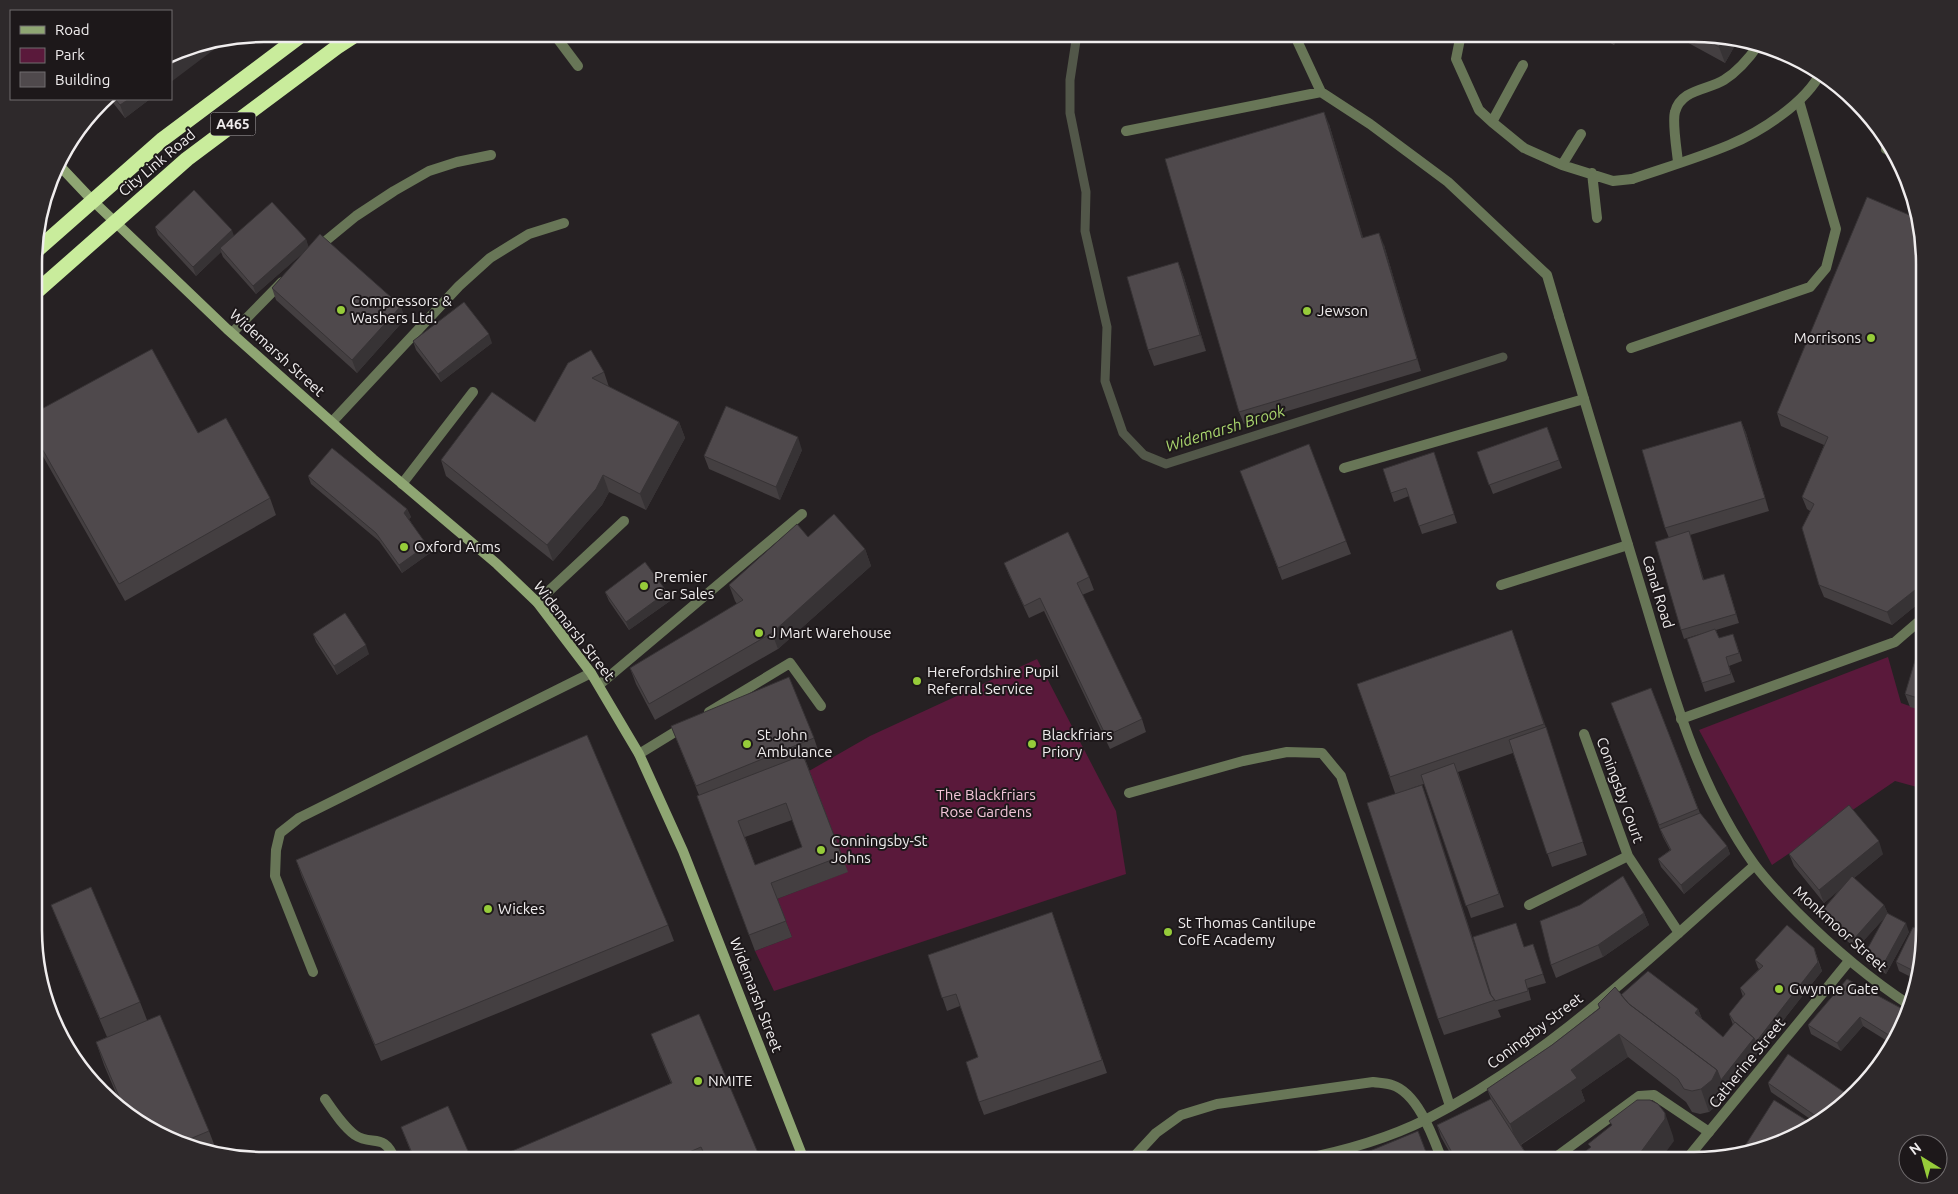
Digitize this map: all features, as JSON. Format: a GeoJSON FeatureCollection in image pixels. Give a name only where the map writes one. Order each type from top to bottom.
{"type":"FeatureCollection","features":[{"type":"Feature","properties":{"kind":"highway","name":"City Link Road"},"geometry":{"type":"LineString","coordinates":[[43,244],[163,139],[292,42]]}},
{"type":"Feature","properties":{"kind":"highway","name":"City Link Road"},"geometry":{"type":"LineString","coordinates":[[42,287],[187,158],[345,42]]}},
{"type":"Feature","properties":{"kind":"main road","name":"Widemarsh Street"},"geometry":{"type":"LineString","coordinates":[[63,170],[92,200],[232,333],[402,484],[497,564],[537,602],[591,673],[639,754],[683,851],[801,1152]]}},
{"type":"Feature","properties":{"kind":"street"},"geometry":{"type":"LineString","coordinates":[[560,42],[578,66]]}},
{"type":"Feature","properties":{"kind":"street"},"geometry":{"type":"LineString","coordinates":[[1126,131],[1321,92],[1298,42]]}},
{"type":"Feature","properties":{"kind":"street"},"geometry":{"type":"LineString","coordinates":[[1459,42],[1456,59],[1479,110],[1492,122],[1524,148],[1562,165],[1613,181],[1632,180],[1730,145],[1765,125],[1799,101],[1816,79]]}},
{"type":"Feature","properties":{"kind":"street"},"geometry":{"type":"LineString","coordinates":[[1678,162],[1674,113],[1681,101],[1693,92],[1724,80],[1755,51]]}},
{"type":"Feature","properties":{"kind":"street"},"geometry":{"type":"LineString","coordinates":[[1492,122],[1523,65]]}},
{"type":"Feature","properties":{"kind":"street","name":"Canal Road"},"geometry":{"type":"LineString","coordinates":[[1321,92],[1370,124],[1455,188],[1547,276],[1680,719],[1708,785],[1735,836],[1755,865]]}},
{"type":"Feature","properties":{"kind":"street"},"geometry":{"type":"LineString","coordinates":[[1630,348],[1810,287],[1826,268],[1836,228],[1799,101]]}},
{"type":"Feature","properties":{"kind":"street"},"geometry":{"type":"LineString","coordinates":[[1562,165],[1581,134]]}},
{"type":"Feature","properties":{"kind":"street"},"geometry":{"type":"LineString","coordinates":[[310,255],[356,216],[429,171],[457,162],[491,155]]}},
{"type":"Feature","properties":{"kind":"street"},"geometry":{"type":"LineString","coordinates":[[1592,173],[1597,218]]}},
{"type":"Feature","properties":{"kind":"street"},"geometry":{"type":"LineString","coordinates":[[332,422],[459,286],[490,258],[529,234],[564,223]]}},
{"type":"Feature","properties":{"kind":"street"},"geometry":{"type":"LineString","coordinates":[[232,333],[291,274]]}},
{"type":"Feature","properties":{"kind":"street"},"geometry":{"type":"LineString","coordinates":[[402,484],[473,392]]}},
{"type":"Feature","properties":{"kind":"street"},"geometry":{"type":"LineString","coordinates":[[1344,468],[1584,399]]}},
{"type":"Feature","properties":{"kind":"street"},"geometry":{"type":"LineString","coordinates":[[599,685],[802,514]]}},
{"type":"Feature","properties":{"kind":"street"},"geometry":{"type":"LineString","coordinates":[[537,602],[624,521]]}},
{"type":"Feature","properties":{"kind":"street"},"geometry":{"type":"LineString","coordinates":[[1501,585],[1628,545]]}},
{"type":"Feature","properties":{"kind":"street"},"geometry":{"type":"LineString","coordinates":[[1680,719],[1895,642],[1916,624]]}},
{"type":"Feature","properties":{"kind":"street"},"geometry":{"type":"LineString","coordinates":[[639,754],[790,663],[820,706]]}},
{"type":"Feature","properties":{"kind":"street"},"geometry":{"type":"LineString","coordinates":[[313,972],[275,876],[276,850],[280,833],[299,818],[591,673]]}},
{"type":"Feature","properties":{"kind":"street","name":"Coningsby Court"},"geometry":{"type":"LineString","coordinates":[[1584,734],[1628,856],[1679,933]]}},
{"type":"Feature","properties":{"kind":"street"},"geometry":{"type":"LineString","coordinates":[[1129,793],[1261,757],[1287,752],[1322,753],[1341,776],[1450,1106]]}},
{"type":"Feature","properties":{"kind":"street","name":"Coningsby Court"},"geometry":{"type":"LineString","coordinates":[[1529,905],[1628,856]]}},
{"type":"Feature","properties":{"kind":"street","name":"Coningsby Street"},"geometry":{"type":"LineString","coordinates":[[1339,1152],[1425,1120],[1498,1078],[1575,1023],[1755,865]]}},
{"type":"Feature","properties":{"kind":"street","name":"Monkmoor Street"},"geometry":{"type":"LineString","coordinates":[[1755,865],[1778,892],[1849,961],[1904,1001]]}},
{"type":"Feature","properties":{"kind":"street","name":"Catherine Street"},"geometry":{"type":"LineString","coordinates":[[1693,1152],[1849,961]]}},
{"type":"Feature","properties":{"kind":"street"},"geometry":{"type":"LineString","coordinates":[[1138,1152],[1156,1133],[1181,1115],[1217,1104],[1373,1082],[1394,1085],[1407,1093],[1425,1120],[1439,1152]]}},
{"type":"Feature","properties":{"kind":"street"},"geometry":{"type":"LineString","coordinates":[[1563,1152],[1639,1096],[1654,1095],[1709,1132]]}},
{"type":"Feature","properties":{"kind":"street"},"geometry":{"type":"LineString","coordinates":[[325,1099],[346,1128],[358,1137],[382,1142],[393,1152]]}},
{"type":"Feature","properties":{"kind":"green space"},"geometry":{"type":"Polygon","coordinates":[[[1888,657],[1901,703],[1916,708],[1916,787],[1895,781],[1772,865],[1699,730],[1888,657]]]}},
{"type":"Feature","properties":{"kind":"green space","name":"The Blackfriars Rose Gardens"},"geometry":{"type":"Polygon","coordinates":[[[1037,659],[1116,811],[1126,874],[774,991],[755,951],[792,937],[777,899],[847,872],[809,771],[870,736],[1037,659]]]}},
{"type":"Feature","properties":{"kind":"building"},"geometry":{"type":"Polygon","coordinates":[[[116,100],[128,100],[120,105],[116,100]]]}},
{"type":"Feature","properties":{"kind":"building","name":"Jewson"},"geometry":{"type":"Polygon","coordinates":[[[1324,112],[1362,238],[1379,233],[1417,359],[1239,412],[1165,159],[1324,112]]]}},
{"type":"Feature","properties":{"kind":"building"},"geometry":{"type":"Polygon","coordinates":[[[194,190],[232,230],[193,267],[155,227],[194,190]]]}},
{"type":"Feature","properties":{"kind":"building","name":"Morrisons"},"geometry":{"type":"Polygon","coordinates":[[[1867,197],[1910,215],[1914,235],[1916,264],[1916,589],[1887,612],[1819,585],[1802,528],[1814,504],[1802,497],[1828,437],[1777,413],[1867,197]]]}},
{"type":"Feature","properties":{"kind":"building"},"geometry":{"type":"Polygon","coordinates":[[[272,202],[306,239],[253,286],[220,248],[272,202]]]}},
{"type":"Feature","properties":{"kind":"building","name":"Compressors & Washers Ltd."},"geometry":{"type":"Polygon","coordinates":[[[320,234],[401,306],[352,360],[272,288],[320,234]]]}},
{"type":"Feature","properties":{"kind":"building"},"geometry":{"type":"Polygon","coordinates":[[[1178,262],[1200,335],[1148,350],[1127,277],[1178,262]]]}},
{"type":"Feature","properties":{"kind":"building"},"geometry":{"type":"Polygon","coordinates":[[[464,302],[489,334],[438,374],[413,341],[464,302]]]}},
{"type":"Feature","properties":{"kind":"building"},"geometry":{"type":"Polygon","coordinates":[[[152,349],[198,433],[226,418],[270,498],[119,584],[42,449],[42,409],[152,349]]]}},
{"type":"Feature","properties":{"kind":"building"},"geometry":{"type":"Polygon","coordinates":[[[591,350],[604,372],[592,378],[679,422],[640,494],[603,475],[596,489],[547,545],[441,460],[492,392],[535,422],[568,363],[591,350]]]}},
{"type":"Feature","properties":{"kind":"building"},"geometry":{"type":"Polygon","coordinates":[[[726,406],[798,437],[776,487],[704,456],[726,406]]]}},
{"type":"Feature","properties":{"kind":"building"},"geometry":{"type":"Polygon","coordinates":[[[1741,421],[1765,498],[1665,528],[1642,450],[1741,421]]]}},
{"type":"Feature","properties":{"kind":"building"},"geometry":{"type":"Polygon","coordinates":[[[1547,427],[1559,460],[1489,485],[1477,452],[1547,427]]]}},
{"type":"Feature","properties":{"kind":"building"},"geometry":{"type":"Polygon","coordinates":[[[1309,444],[1346,541],[1278,568],[1240,471],[1309,444]]]}},
{"type":"Feature","properties":{"kind":"building"},"geometry":{"type":"Polygon","coordinates":[[[332,448],[407,509],[404,513],[427,545],[399,565],[376,533],[308,476],[332,448]]]}},
{"type":"Feature","properties":{"kind":"building"},"geometry":{"type":"Polygon","coordinates":[[[1434,452],[1454,514],[1419,526],[1406,488],[1391,493],[1383,469],[1434,452]]]}},
{"type":"Feature","properties":{"kind":"building","name":"J Mart Warehouse"},"geometry":{"type":"Polygon","coordinates":[[[834,514],[865,549],[772,633],[649,704],[630,668],[743,600],[729,585],[797,524],[808,537],[834,514]]]}},
{"type":"Feature","properties":{"kind":"building"},"geometry":{"type":"Polygon","coordinates":[[[1689,531],[1703,580],[1724,574],[1736,614],[1681,630],[1655,542],[1689,531]]]}},
{"type":"Feature","properties":{"kind":"building"},"geometry":{"type":"Polygon","coordinates":[[[1068,532],[1089,577],[1077,583],[1142,719],[1106,736],[1040,598],[1024,606],[1004,563],[1068,532]]]}},
{"type":"Feature","properties":{"kind":"building","name":"Premier Car Sales"},"geometry":{"type":"Polygon","coordinates":[[[645,562],[667,592],[626,622],[605,592],[645,562]]]}},
{"type":"Feature","properties":{"kind":"building"},"geometry":{"type":"Polygon","coordinates":[[[345,613],[366,645],[334,666],[313,634],[345,613]]]}},
{"type":"Feature","properties":{"kind":"building"},"geometry":{"type":"Polygon","coordinates":[[[1715,629],[1719,638],[1733,634],[1739,653],[1726,657],[1731,674],[1702,683],[1687,639],[1715,629]]]}},
{"type":"Feature","properties":{"kind":"building"},"geometry":{"type":"Polygon","coordinates":[[[1512,630],[1544,724],[1390,777],[1357,684],[1512,630]]]}},
{"type":"Feature","properties":{"kind":"building"},"geometry":{"type":"Polygon","coordinates":[[[1916,657],[1916,697],[1905,694],[1916,657]]]}},
{"type":"Feature","properties":{"kind":"building","name":"St John Ambulance"},"geometry":{"type":"Polygon","coordinates":[[[789,677],[814,738],[696,786],[671,726],[789,677]]]}},
{"type":"Feature","properties":{"kind":"building"},"geometry":{"type":"Polygon","coordinates":[[[1651,688],[1698,809],[1659,825],[1611,703],[1651,688]]]}},
{"type":"Feature","properties":{"kind":"building"},"geometry":{"type":"Polygon","coordinates":[[[1546,727],[1583,842],[1547,854],[1509,740],[1546,727]]]}},
{"type":"Feature","properties":{"kind":"building","name":"Wickes"},"geometry":{"type":"Polygon","coordinates":[[[587,735],[668,925],[375,1045],[296,860],[587,735]]]}},
{"type":"Feature","properties":{"kind":"building","name":"Conningsby-St Johns"},"geometry":{"type":"Polygon","coordinates":[[[803,755],[842,856],[771,883],[786,921],[749,935],[697,796],[803,755]],[[786,803],[738,821],[755,865],[802,847],[786,803]]]}},
{"type":"Feature","properties":{"kind":"building"},"geometry":{"type":"Polygon","coordinates":[[[1454,763],[1499,894],[1466,906],[1421,775],[1454,763]]]}},
{"type":"Feature","properties":{"kind":"building"},"geometry":{"type":"Polygon","coordinates":[[[1422,785],[1490,994],[1495,1000],[1438,1019],[1367,803],[1422,785]]]}},
{"type":"Feature","properties":{"kind":"building"},"geometry":{"type":"Polygon","coordinates":[[[1849,805],[1879,841],[1819,890],[1789,854],[1849,805]]]}},
{"type":"Feature","properties":{"kind":"building"},"geometry":{"type":"Polygon","coordinates":[[[1700,813],[1727,846],[1681,885],[1658,859],[1671,850],[1660,829],[1700,813]]]}},
{"type":"Feature","properties":{"kind":"building"},"geometry":{"type":"Polygon","coordinates":[[[1623,876],[1644,913],[1598,945],[1551,965],[1540,921],[1580,905],[1623,876]]]}},
{"type":"Feature","properties":{"kind":"building"},"geometry":{"type":"Polygon","coordinates":[[[1852,876],[1884,905],[1853,940],[1821,912],[1852,876]]]}},
{"type":"Feature","properties":{"kind":"building"},"geometry":{"type":"Polygon","coordinates":[[[91,887],[140,1002],[100,1019],[51,905],[91,887]]]}},
{"type":"Feature","properties":{"kind":"building"},"geometry":{"type":"Polygon","coordinates":[[[1052,912],[1102,1060],[979,1102],[966,1062],[978,1057],[956,994],[942,998],[928,955],[1052,912]]]}},
{"type":"Feature","properties":{"kind":"building"},"geometry":{"type":"Polygon","coordinates":[[[1887,913],[1906,923],[1883,965],[1864,955],[1887,913]]]}},
{"type":"Feature","properties":{"kind":"building"},"geometry":{"type":"Polygon","coordinates":[[[1516,923],[1524,947],[1533,944],[1543,974],[1525,980],[1528,991],[1495,1001],[1491,995],[1473,937],[1516,923]]]}},
{"type":"Feature","properties":{"kind":"building","name":"Gwynne Gate"},"geometry":{"type":"Polygon","coordinates":[[[1787,925],[1814,948],[1818,962],[1756,1042],[1754,1038],[1735,1023],[1729,1014],[1745,994],[1740,988],[1763,966],[1755,960],[1787,925]]]}},
{"type":"Feature","properties":{"kind":"building"},"geometry":{"type":"Polygon","coordinates":[[[1913,927],[1916,928],[1912,970],[1896,962],[1913,927]]]}},
{"type":"Feature","properties":{"kind":"building"},"geometry":{"type":"Polygon","coordinates":[[[1648,971],[1698,1009],[1695,1013],[1723,1037],[1735,1022],[1754,1038],[1721,1080],[1717,1070],[1629,1004],[1621,995],[1648,971]]]}},
{"type":"Feature","properties":{"kind":"building"},"geometry":{"type":"Polygon","coordinates":[[[1847,979],[1901,1008],[1889,1035],[1860,1017],[1837,1043],[1808,1025],[1847,979]]]}},
{"type":"Feature","properties":{"kind":"building"},"geometry":{"type":"Polygon","coordinates":[[[1615,987],[1629,1004],[1717,1070],[1712,1080],[1701,1089],[1692,1091],[1684,1089],[1678,1079],[1619,1034],[1571,1070],[1577,1078],[1510,1124],[1487,1089],[1552,1045],[1600,1008],[1598,1004],[1615,987]]]}},
{"type":"Feature","properties":{"kind":"building","name":"NMITE"},"geometry":{"type":"Polygon","coordinates":[[[699,1014],[758,1152],[703,1152],[701,1147],[689,1152],[510,1152],[672,1083],[651,1034],[699,1014]]]}},
{"type":"Feature","properties":{"kind":"building"},"geometry":{"type":"Polygon","coordinates":[[[160,1015],[209,1131],[190,1139],[153,1122],[129,1106],[119,1097],[96,1042],[160,1015]]]}},
{"type":"Feature","properties":{"kind":"building"},"geometry":{"type":"Polygon","coordinates":[[[1788,1054],[1845,1092],[1815,1115],[1768,1083],[1788,1054]]]}},
{"type":"Feature","properties":{"kind":"building"},"geometry":{"type":"Polygon","coordinates":[[[1491,1099],[1525,1152],[1452,1152],[1437,1125],[1491,1099]]]}},
{"type":"Feature","properties":{"kind":"building"},"geometry":{"type":"Polygon","coordinates":[[[1637,1100],[1650,1100],[1658,1104],[1665,1113],[1665,1119],[1641,1152],[1584,1152],[1591,1147],[1588,1144],[1612,1125],[1609,1121],[1637,1100]]]}},
{"type":"Feature","properties":{"kind":"building"},"geometry":{"type":"Polygon","coordinates":[[[1774,1100],[1807,1121],[1779,1135],[1745,1145],[1774,1100]]]}},
{"type":"Feature","properties":{"kind":"building"},"geometry":{"type":"Polygon","coordinates":[[[448,1106],[468,1152],[412,1152],[401,1127],[448,1106]]]}},
{"type":"Feature","properties":{"kind":"building"},"geometry":{"type":"Polygon","coordinates":[[[1418,1131],[1426,1152],[1367,1152],[1418,1131]]]}},
{"type":"Feature","properties":{"kind":"waterway","name":"Widemarsh Brook"},"geometry":{"type":"LineString","coordinates":[[1076,42],[1070,80],[1070,113],[1086,192],[1085,231],[1107,327],[1105,381],[1123,433],[1144,455],[1166,464],[1503,357]]}},
{"type":"Feature","properties":{"kind":"place","name":"Compressors & Washers Ltd."},"geometry":{"type":"Point","coordinates":[341,310]}},
{"type":"Feature","properties":{"kind":"place","name":"Jewson"},"geometry":{"type":"Point","coordinates":[1307,311]}},
{"type":"Feature","properties":{"kind":"place","name":"Morrisons"},"geometry":{"type":"Point","coordinates":[1871,338]}},
{"type":"Feature","properties":{"kind":"place","name":"Oxford Arms"},"geometry":{"type":"Point","coordinates":[404,547]}},
{"type":"Feature","properties":{"kind":"place","name":"Premier Car Sales"},"geometry":{"type":"Point","coordinates":[644,586]}},
{"type":"Feature","properties":{"kind":"place","name":"J Mart Warehouse"},"geometry":{"type":"Point","coordinates":[759,633]}},
{"type":"Feature","properties":{"kind":"place","name":"Herefordshire Pupil Referral Service"},"geometry":{"type":"Point","coordinates":[917,681]}},
{"type":"Feature","properties":{"kind":"place","name":"St John Ambulance"},"geometry":{"type":"Point","coordinates":[747,744]}},
{"type":"Feature","properties":{"kind":"place","name":"Blackfriars Priory"},"geometry":{"type":"Point","coordinates":[1032,744]}},
{"type":"Feature","properties":{"kind":"place","name":"Conningsby-St Johns"},"geometry":{"type":"Point","coordinates":[821,850]}},
{"type":"Feature","properties":{"kind":"place","name":"Wickes"},"geometry":{"type":"Point","coordinates":[488,909]}},
{"type":"Feature","properties":{"kind":"place","name":"St Thomas Cantilupe CofE Academy"},"geometry":{"type":"Point","coordinates":[1168,932]}},
{"type":"Feature","properties":{"kind":"place","name":"Gwynne Gate"},"geometry":{"type":"Point","coordinates":[1779,989]}},
{"type":"Feature","properties":{"kind":"place","name":"NMITE"},"geometry":{"type":"Point","coordinates":[698,1081]}}]}
